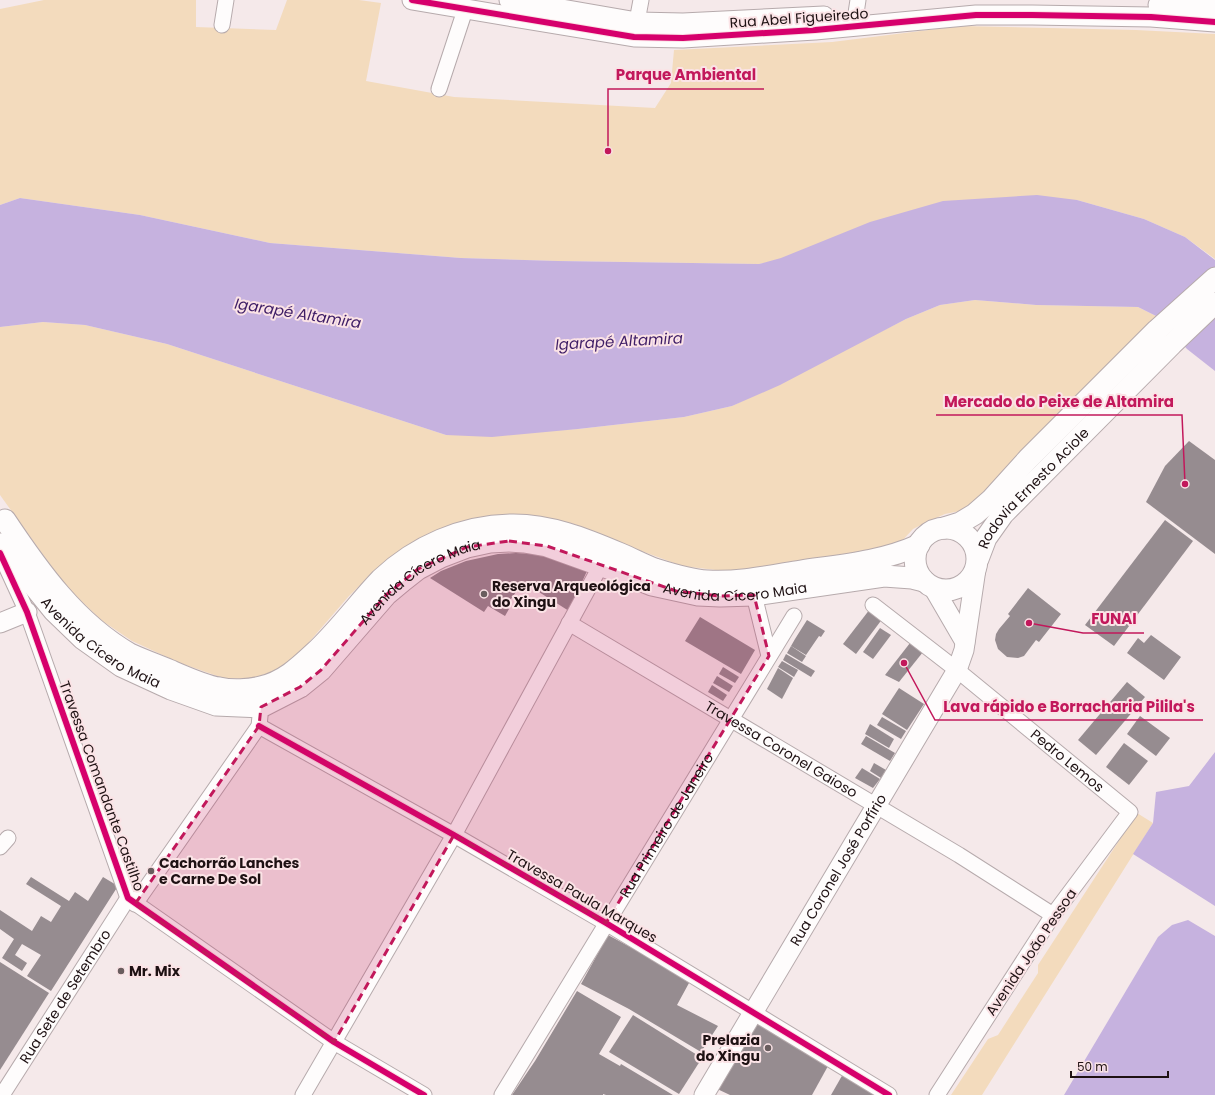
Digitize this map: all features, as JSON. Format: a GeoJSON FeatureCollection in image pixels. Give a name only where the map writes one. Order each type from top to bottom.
{"type":"FeatureCollection","features":[{"type":"Feature","properties":{"kind":"main road"},"geometry":{"type":"LineString","coordinates":[[1165,337],[1215,278]]}},
{"type":"Feature","properties":{"kind":"main road","name":"Rodovia Ernesto Aciole"},"geometry":{"type":"LineString","coordinates":[[944,528],[960,523],[975,514],[991,500],[1028,459],[1165,337],[1215,303]]}},
{"type":"Feature","properties":{"kind":"main road","name":"Rodovia Ernesto Aciole"},"geometry":{"type":"LineString","coordinates":[[977,564],[986,538],[1003,514],[1165,337]]}},
{"type":"Feature","properties":{"kind":"main road"},"geometry":{"type":"LineString","coordinates":[[0,543],[5,532],[3,515]]}},
{"type":"Feature","properties":{"kind":"main road","name":"Avenida Cícero Maia"},"geometry":{"type":"LineString","coordinates":[[3,515],[20,542],[66,602],[93,628],[131,654],[180,675],[219,688],[233,689],[259,688],[274,684],[294,671],[321,646],[384,577],[407,558],[446,537],[474,529],[511,525],[547,528],[580,538],[654,568],[676,575],[706,581],[748,580],[851,564],[880,559],[901,553],[919,545]]}},
{"type":"Feature","properties":{"kind":"main road"},"geometry":{"type":"LineString","coordinates":[[944,528],[954,529],[964,533],[971,540],[976,549],[977,564],[971,578],[964,585],[954,589],[943,590],[929,584],[919,573],[916,564],[916,554],[919,545],[925,536],[944,528]]}},
{"type":"Feature","properties":{"kind":"main road","name":"Avenida Cícero Maia"},"geometry":{"type":"LineString","coordinates":[[0,543],[54,611],[83,638],[121,666],[171,689],[216,705],[260,717],[321,670],[386,595],[418,569],[441,557],[467,547],[490,542],[509,540],[547,546],[652,585],[698,595],[754,595],[884,576],[912,578],[929,584]]}},
{"type":"Feature","properties":{"kind":"street"},"geometry":{"type":"LineString","coordinates":[[222,25],[226,0]]}},
{"type":"Feature","properties":{"kind":"street","name":"Rua Abel Figueiredo"},"geometry":{"type":"LineString","coordinates":[[412,0],[465,10],[635,29],[683,23],[814,17],[977,4],[1087,3],[1215,7]]}},
{"type":"Feature","properties":{"kind":"street","name":"Rua Abel Figueiredo"},"geometry":{"type":"LineString","coordinates":[[509,0],[635,29]]}},
{"type":"Feature","properties":{"kind":"street"},"geometry":{"type":"LineString","coordinates":[[635,29],[641,0]]}},
{"type":"Feature","properties":{"kind":"street"},"geometry":{"type":"LineString","coordinates":[[439,89],[465,10]]}},
{"type":"Feature","properties":{"kind":"street","name":"Rua Abel Figueiredo"},"geometry":{"type":"LineString","coordinates":[[856,13],[976,15],[1032,14],[1151,17],[1215,22]]}},
{"type":"Feature","properties":{"kind":"street","name":"Travessa Comandante Castilho"},"geometry":{"type":"LineString","coordinates":[[0,554],[27,612],[131,901],[334,1042],[424,1095]]}},
{"type":"Feature","properties":{"kind":"street","name":"Rua Coronel José Porfírio"},"geometry":{"type":"LineString","coordinates":[[704,1095],[957,670],[964,650],[977,564]]}},
{"type":"Feature","properties":{"kind":"street"},"geometry":{"type":"LineString","coordinates":[[303,1095],[454,835],[601,565]]}},
{"type":"Feature","properties":{"kind":"street"},"geometry":{"type":"LineString","coordinates":[[929,584],[965,642]]}},
{"type":"Feature","properties":{"kind":"street"},"geometry":{"type":"LineString","coordinates":[[754,595],[769,656]]}},
{"type":"Feature","properties":{"kind":"street","name":"Pedro Lemos"},"geometry":{"type":"LineString","coordinates":[[873,605],[957,670],[1130,812]]}},
{"type":"Feature","properties":{"kind":"street"},"geometry":{"type":"LineString","coordinates":[[0,623],[27,612]]}},
{"type":"Feature","properties":{"kind":"street","name":"Rua Primeiro de Janeiro"},"geometry":{"type":"LineString","coordinates":[[502,1095],[794,616]]}},
{"type":"Feature","properties":{"kind":"street","name":"Travessa Coronel Gaioso"},"geometry":{"type":"LineString","coordinates":[[569,623],[959,855],[1053,915]]}},
{"type":"Feature","properties":{"kind":"street","name":"Travessa Paula Marques"},"geometry":{"type":"LineString","coordinates":[[260,717],[454,835],[606,923],[889,1095]]}},
{"type":"Feature","properties":{"kind":"street","name":"Rua Sete de Setembro"},"geometry":{"type":"LineString","coordinates":[[2,1095],[131,901],[260,717]]}},
{"type":"Feature","properties":{"kind":"street","name":"Avenida João Pessoa"},"geometry":{"type":"LineString","coordinates":[[937,1095],[1053,915],[1130,812]]}},
{"type":"Feature","properties":{"kind":"highlighted area"},"geometry":{"type":"Polygon","coordinates":[[[509,541],[547,546],[676,591],[720,596],[754,595],[769,656],[606,923],[454,835],[334,1042],[135,904],[259,726],[261,707],[300,687],[321,670],[386,595],[418,569],[467,547],[509,541]]]}},
{"type":"Feature","properties":{"kind":"shaded area"},"geometry":{"type":"Polygon","coordinates":[[[44,0],[196,0],[196,27],[276,30],[287,0],[359,0],[381,3],[366,81],[454,97],[655,108],[671,83],[674,50],[832,42],[961,26],[1136,30],[1215,34],[1215,259],[1185,237],[1144,219],[1077,200],[759,264],[461,258],[270,243],[140,215],[20,198],[0,205],[0,9],[44,0]]]}},
{"type":"Feature","properties":{"kind":"shaded area"},"geometry":{"type":"Polygon","coordinates":[[[975,300],[1036,305],[1138,307],[1158,317],[1152,325],[965,510],[945,514],[913,529],[900,543],[882,550],[756,569],[724,571],[682,566],[574,524],[547,518],[490,516],[449,525],[406,547],[382,564],[349,596],[297,656],[272,672],[249,679],[223,678],[180,663],[132,641],[101,620],[64,584],[0,495],[0,327],[43,322],[85,325],[167,344],[446,435],[578,429],[684,417],[732,406],[906,319],[940,305],[975,300]]]}},
{"type":"Feature","properties":{"kind":"shaded area"},"geometry":{"type":"Polygon","coordinates":[[[1137,813],[1153,823],[982,1095],[951,1095],[988,1039],[998,1035],[1038,973],[1038,965],[1137,813]]]}},
{"type":"Feature","properties":{"kind":"water","name":"Igarapé Altamira"},"geometry":{"type":"Polygon","coordinates":[[[1037,195],[1077,200],[1144,219],[1185,237],[1215,260],[1215,371],[1187,349],[1158,317],[1138,307],[1036,305],[975,300],[940,305],[906,319],[780,385],[732,406],[684,417],[492,437],[446,435],[167,344],[85,325],[43,322],[0,327],[0,205],[20,198],[140,215],[270,243],[461,258],[759,264],[781,258],[870,222],[943,201],[1037,195]]]}},
{"type":"Feature","properties":{"kind":"water"},"geometry":{"type":"Polygon","coordinates":[[[1215,752],[1215,906],[1133,854],[1153,823],[1156,792],[1189,786],[1215,752]]]}},
{"type":"Feature","properties":{"kind":"water"},"geometry":{"type":"Polygon","coordinates":[[[1188,920],[1215,936],[1215,1095],[1064,1095],[1158,937],[1172,925],[1188,920]]]}},
{"type":"Feature","properties":{"kind":"building"},"geometry":{"type":"Polygon","coordinates":[[[1189,441],[1215,460],[1215,554],[1146,502],[1165,466],[1189,441]]]}},
{"type":"Feature","properties":{"kind":"building"},"geometry":{"type":"Polygon","coordinates":[[[1165,520],[1193,541],[1114,646],[1085,625],[1165,520]]]}},
{"type":"Feature","properties":{"kind":"building","name":"Reserva Arqueológica do Xingu"},"geometry":{"type":"Polygon","coordinates":[[[498,554],[535,554],[587,571],[569,611],[523,582],[506,606],[509,609],[505,616],[488,606],[484,612],[430,578],[441,571],[466,561],[498,554]]]}},
{"type":"Feature","properties":{"kind":"building"},"geometry":{"type":"Polygon","coordinates":[[[1028,588],[1061,614],[1039,642],[1036,640],[1024,656],[1018,658],[1007,657],[998,649],[995,640],[996,634],[1010,616],[1008,614],[1028,588]]]}},
{"type":"Feature","properties":{"kind":"building"},"geometry":{"type":"Polygon","coordinates":[[[870,609],[883,618],[856,654],[843,644],[870,609]]]}},
{"type":"Feature","properties":{"kind":"building"},"geometry":{"type":"Polygon","coordinates":[[[700,617],[755,650],[741,674],[685,641],[700,617]]]}},
{"type":"Feature","properties":{"kind":"building"},"geometry":{"type":"Polygon","coordinates":[[[807,620],[825,631],[821,637],[819,636],[806,655],[791,646],[807,620]]]}},
{"type":"Feature","properties":{"kind":"building"},"geometry":{"type":"Polygon","coordinates":[[[880,628],[891,635],[873,659],[863,652],[880,628]]]}},
{"type":"Feature","properties":{"kind":"building"},"geometry":{"type":"Polygon","coordinates":[[[1151,635],[1181,657],[1164,680],[1127,653],[1138,638],[1144,643],[1151,635]]]}},
{"type":"Feature","properties":{"kind":"building"},"geometry":{"type":"Polygon","coordinates":[[[910,643],[923,652],[899,682],[885,675],[910,643]]]}},
{"type":"Feature","properties":{"kind":"building"},"geometry":{"type":"Polygon","coordinates":[[[791,646],[806,656],[802,662],[787,653],[791,646]]]}},
{"type":"Feature","properties":{"kind":"building"},"geometry":{"type":"Polygon","coordinates":[[[786,654],[815,671],[811,677],[783,660],[786,654]]]}},
{"type":"Feature","properties":{"kind":"building"},"geometry":{"type":"Polygon","coordinates":[[[782,661],[798,670],[794,677],[778,667],[782,661]]]}},
{"type":"Feature","properties":{"kind":"building"},"geometry":{"type":"Polygon","coordinates":[[[723,667],[739,677],[735,683],[719,674],[723,667]]]}},
{"type":"Feature","properties":{"kind":"building"},"geometry":{"type":"Polygon","coordinates":[[[778,668],[793,678],[782,699],[767,689],[778,668]]]}},
{"type":"Feature","properties":{"kind":"building"},"geometry":{"type":"Polygon","coordinates":[[[717,676],[733,686],[729,692],[713,683],[717,676]]]}},
{"type":"Feature","properties":{"kind":"building"},"geometry":{"type":"Polygon","coordinates":[[[1127,682],[1145,697],[1096,755],[1078,740],[1127,682]]]}},
{"type":"Feature","properties":{"kind":"building"},"geometry":{"type":"Polygon","coordinates":[[[712,685],[727,695],[723,701],[708,692],[712,685]]]}},
{"type":"Feature","properties":{"kind":"building"},"geometry":{"type":"Polygon","coordinates":[[[899,688],[924,704],[907,730],[882,714],[899,688]]]}},
{"type":"Feature","properties":{"kind":"building"},"geometry":{"type":"Polygon","coordinates":[[[1140,716],[1170,738],[1156,756],[1127,734],[1140,716]]]}},
{"type":"Feature","properties":{"kind":"building"},"geometry":{"type":"Polygon","coordinates":[[[882,717],[906,731],[901,739],[877,725],[882,717]]]}},
{"type":"Feature","properties":{"kind":"building"},"geometry":{"type":"Polygon","coordinates":[[[870,724],[894,739],[889,748],[865,734],[870,724]]]}},
{"type":"Feature","properties":{"kind":"building"},"geometry":{"type":"Polygon","coordinates":[[[866,736],[895,753],[890,761],[861,744],[866,736]]]}},
{"type":"Feature","properties":{"kind":"building"},"geometry":{"type":"Polygon","coordinates":[[[1124,743],[1148,761],[1129,785],[1106,767],[1124,743]]]}},
{"type":"Feature","properties":{"kind":"building"},"geometry":{"type":"Polygon","coordinates":[[[874,763],[886,770],[881,778],[870,771],[874,763]]]}},
{"type":"Feature","properties":{"kind":"building"},"geometry":{"type":"Polygon","coordinates":[[[862,768],[880,779],[873,788],[855,778],[862,768]]]}},
{"type":"Feature","properties":{"kind":"building"},"geometry":{"type":"Polygon","coordinates":[[[31,877],[69,901],[75,892],[88,901],[103,877],[118,886],[51,991],[27,976],[41,955],[22,944],[15,955],[27,963],[22,971],[2,958],[14,939],[0,929],[0,910],[32,931],[41,916],[51,922],[61,906],[26,884],[31,877]]]}},
{"type":"Feature","properties":{"kind":"building"},"geometry":{"type":"Polygon","coordinates":[[[608,935],[658,962],[689,983],[677,1005],[718,1026],[701,1052],[629,1009],[581,984],[608,935]]]}},
{"type":"Feature","properties":{"kind":"building"},"geometry":{"type":"Polygon","coordinates":[[[0,962],[49,993],[0,1070],[0,962]]]}},
{"type":"Feature","properties":{"kind":"building"},"geometry":{"type":"Polygon","coordinates":[[[577,991],[621,1017],[599,1054],[620,1066],[621,1064],[673,1095],[512,1095],[535,1061],[577,991]]]}},
{"type":"Feature","properties":{"kind":"building"},"geometry":{"type":"Polygon","coordinates":[[[633,1015],[702,1058],[679,1094],[609,1052],[633,1015]]]}},
{"type":"Feature","properties":{"kind":"building","name":"Prelazia do Xingu"},"geometry":{"type":"Polygon","coordinates":[[[753,1019],[828,1066],[812,1095],[730,1095],[713,1087],[753,1019]]]}},
{"type":"Feature","properties":{"kind":"building"},"geometry":{"type":"Polygon","coordinates":[[[843,1074],[880,1095],[831,1095],[843,1074]]]}},
{"type":"Feature","properties":{"kind":"cycle path"},"geometry":{"type":"LineString","coordinates":[[412,0],[634,37],[683,38],[815,30],[976,15],[1151,17],[1215,22]]}},
{"type":"Feature","properties":{"kind":"cycle path"},"geometry":{"type":"LineString","coordinates":[[0,553],[27,612],[128,898],[334,1042],[424,1095]]}},
{"type":"Feature","properties":{"kind":"cycle path"},"geometry":{"type":"LineString","coordinates":[[259,726],[454,835],[606,923],[889,1095]]}},
{"type":"Feature","properties":{"kind":"place","name":"Parque Ambiental"},"geometry":{"type":"Point","coordinates":[608,151]}},
{"type":"Feature","properties":{"kind":"place","name":"Mercado do Peixe de Altamira"},"geometry":{"type":"Point","coordinates":[1185,484]}},
{"type":"Feature","properties":{"kind":"place","name":"Reserva Arqueológica do Xingu"},"geometry":{"type":"Point","coordinates":[484,594]}},
{"type":"Feature","properties":{"kind":"place","name":"FUNAI"},"geometry":{"type":"Point","coordinates":[1029,623]}},
{"type":"Feature","properties":{"kind":"place","name":"Lava rápido e Borracharia Pilila's"},"geometry":{"type":"Point","coordinates":[904,663]}},
{"type":"Feature","properties":{"kind":"place","name":"Cachorrão Lanches e Carne De Sol"},"geometry":{"type":"Point","coordinates":[151,871]}},
{"type":"Feature","properties":{"kind":"place","name":"Mr. Mix"},"geometry":{"type":"Point","coordinates":[121,971]}},
{"type":"Feature","properties":{"kind":"place","name":"Prelazia do Xingu"},"geometry":{"type":"Point","coordinates":[768,1048]}}]}
